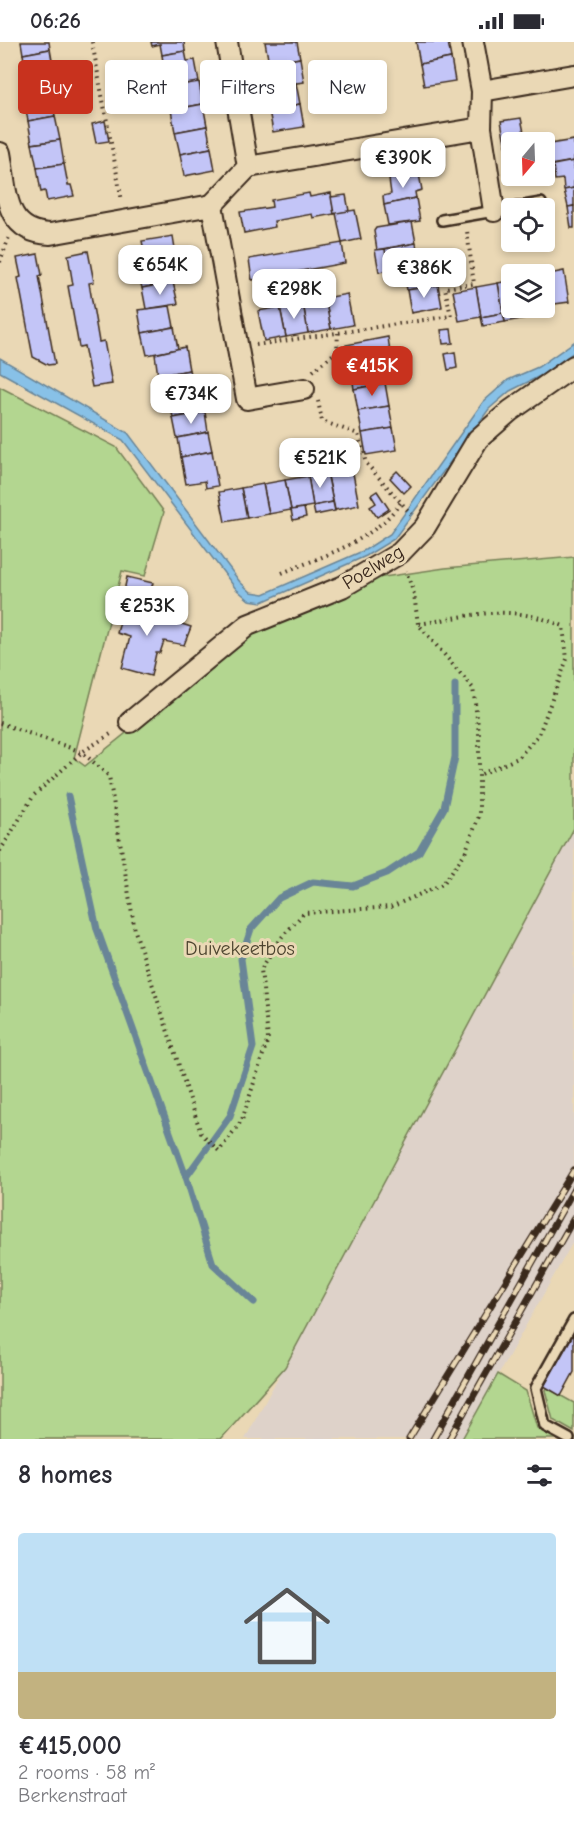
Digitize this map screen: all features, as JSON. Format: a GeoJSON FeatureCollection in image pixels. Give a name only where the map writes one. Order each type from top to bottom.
{"type":"FeatureCollection","features":[{"type":"Feature","properties":{"kind":"street"},"geometry":{"type":"LineString","coordinates":[[227,42],[248,166]]}},
{"type":"Feature","properties":{"kind":"street"},"geometry":{"type":"LineString","coordinates":[[473,42],[482,91],[481,128],[494,211]]}},
{"type":"Feature","properties":{"kind":"street"},"geometry":{"type":"LineString","coordinates":[[482,91],[574,75]]}},
{"type":"Feature","properties":{"kind":"street"},"geometry":{"type":"LineString","coordinates":[[0,153],[10,207],[15,220],[26,229],[38,234],[51,234],[212,205],[248,166],[481,128]]}},
{"type":"Feature","properties":{"kind":"street"},"geometry":{"type":"LineString","coordinates":[[212,205],[247,399],[310,389]]}},
{"type":"Feature","properties":{"kind":"street","name":"Poelweg"},"geometry":{"type":"LineString","coordinates":[[130,722],[248,625],[342,587],[400,553],[425,527],[478,440],[510,411],[574,366]]}},
{"type":"Feature","properties":{"kind":"lane"},"geometry":{"type":"LineString","coordinates":[[442,220],[501,210]]}},
{"type":"Feature","properties":{"kind":"lane"},"geometry":{"type":"LineString","coordinates":[[568,1439],[545,1426],[536,1388],[574,1320]]}},
{"type":"Feature","properties":{"kind":"path"},"geometry":{"type":"LineString","coordinates":[[92,42],[126,221]]}},
{"type":"Feature","properties":{"kind":"path"},"geometry":{"type":"LineString","coordinates":[[237,347],[451,316],[445,288],[474,284],[465,216]]}},
{"type":"Feature","properties":{"kind":"path"},"geometry":{"type":"LineString","coordinates":[[338,333],[337,351],[312,372],[310,389],[322,422],[358,434],[366,464],[405,507]]}},
{"type":"Feature","properties":{"kind":"path"},"geometry":{"type":"LineString","coordinates":[[282,573],[367,536],[382,526],[401,502]]}},
{"type":"Feature","properties":{"kind":"path"},"geometry":{"type":"LineString","coordinates":[[0,723],[82,753],[109,776],[135,931],[201,1132],[219,1152],[242,1120],[268,1040],[261,969],[282,937],[304,913],[391,907],[443,884],[465,853],[478,816],[479,734],[473,688],[418,624],[414,594],[400,553]]}},
{"type":"Feature","properties":{"kind":"path"},"geometry":{"type":"LineString","coordinates":[[418,624],[496,611],[536,615],[563,626],[567,659],[539,734],[518,758],[479,775]]}},
{"type":"Feature","properties":{"kind":"path"},"geometry":{"type":"LineString","coordinates":[[0,851],[34,795],[82,753],[130,722]]}},
{"type":"Feature","properties":{"kind":"shaded area"},"geometry":{"type":"Polygon","coordinates":[[[574,828],[574,1240],[462,1439],[245,1439],[574,828]]]}},
{"type":"Feature","properties":{"kind":"green space","name":"Duivekeetbos"},"geometry":{"type":"Polygon","coordinates":[[[0,387],[116,447],[164,512],[145,576],[122,571],[74,758],[85,766],[273,615],[370,579],[445,568],[574,557],[574,828],[285,1367],[221,1439],[0,1439],[0,387]]]}},
{"type":"Feature","properties":{"kind":"green space"},"geometry":{"type":"Polygon","coordinates":[[[498,1374],[526,1391],[537,1428],[557,1439],[462,1439],[498,1374]]]}},
{"type":"Feature","properties":{"kind":"green space"},"geometry":{"type":"Polygon","coordinates":[[[547,1388],[574,1403],[574,1432],[553,1420],[545,1390],[547,1388]]]}},
{"type":"Feature","properties":{"kind":"water"},"geometry":{"type":"Polygon","coordinates":[[[574,342],[574,352],[542,375],[510,391],[489,409],[394,539],[366,556],[262,602],[249,600],[236,589],[123,440],[0,372],[0,358],[128,433],[240,582],[251,592],[264,594],[365,550],[390,534],[483,402],[508,380],[538,367],[574,342]]]}},
{"type":"Feature","properties":{"kind":"building"},"geometry":{"type":"Polygon","coordinates":[[[21,42],[49,42],[50,49],[23,54],[21,42]]]}},
{"type":"Feature","properties":{"kind":"building"},"geometry":{"type":"Polygon","coordinates":[[[151,42],[184,42],[185,51],[162,55],[160,44],[152,46],[151,42]]]}},
{"type":"Feature","properties":{"kind":"building"},"geometry":{"type":"Polygon","coordinates":[[[265,42],[297,42],[300,58],[268,60],[265,42]]]}},
{"type":"Feature","properties":{"kind":"building"},"geometry":{"type":"Polygon","coordinates":[[[416,42],[448,42],[451,58],[420,64],[416,42]]]}},
{"type":"Feature","properties":{"kind":"building"},"geometry":{"type":"Polygon","coordinates":[[[50,49],[52,60],[24,60],[23,54],[50,49]]]}},
{"type":"Feature","properties":{"kind":"building"},"geometry":{"type":"Polygon","coordinates":[[[185,51],[187,60],[163,60],[162,55],[185,51]]]}},
{"type":"Feature","properties":{"kind":"building"},"geometry":{"type":"Polygon","coordinates":[[[300,58],[304,82],[296,83],[296,60],[290,60],[300,58]]]}},
{"type":"Feature","properties":{"kind":"building"},"geometry":{"type":"Polygon","coordinates":[[[451,58],[455,81],[424,86],[420,64],[451,58]]]}},
{"type":"Feature","properties":{"kind":"building"},"geometry":{"type":"Polygon","coordinates":[[[195,60],[199,82],[188,84],[188,61],[195,60]]]}},
{"type":"Feature","properties":{"kind":"building"},"geometry":{"type":"Polygon","coordinates":[[[199,82],[200,105],[188,107],[188,84],[199,82]]]}},
{"type":"Feature","properties":{"kind":"building"},"geometry":{"type":"Polygon","coordinates":[[[296,83],[300,104],[296,105],[296,83]]]}},
{"type":"Feature","properties":{"kind":"building"},"geometry":{"type":"Polygon","coordinates":[[[300,104],[304,127],[273,132],[270,114],[296,114],[296,105],[300,104]]]}},
{"type":"Feature","properties":{"kind":"building"},"geometry":{"type":"Polygon","coordinates":[[[200,105],[200,114],[205,114],[207,126],[175,132],[172,114],[188,114],[188,107],[200,105]]]}},
{"type":"Feature","properties":{"kind":"building"},"geometry":{"type":"Polygon","coordinates":[[[27,114],[55,114],[55,116],[28,121],[27,114]]]}},
{"type":"Feature","properties":{"kind":"building"},"geometry":{"type":"Polygon","coordinates":[[[55,116],[60,140],[32,144],[28,121],[55,116]]]}},
{"type":"Feature","properties":{"kind":"building"},"geometry":{"type":"Polygon","coordinates":[[[521,118],[524,132],[503,132],[501,121],[521,118]]]}},
{"type":"Feature","properties":{"kind":"building"},"geometry":{"type":"Polygon","coordinates":[[[105,121],[109,141],[96,143],[92,124],[105,121]]]}},
{"type":"Feature","properties":{"kind":"building"},"geometry":{"type":"Polygon","coordinates":[[[207,126],[211,148],[180,154],[175,132],[207,126]]]}},
{"type":"Feature","properties":{"kind":"building"},"geometry":{"type":"Polygon","coordinates":[[[60,140],[64,164],[37,168],[32,144],[60,140]]]}},
{"type":"Feature","properties":{"kind":"building"},"geometry":{"type":"Polygon","coordinates":[[[574,140],[574,161],[555,164],[555,143],[574,140]]]}},
{"type":"Feature","properties":{"kind":"building"},"geometry":{"type":"Polygon","coordinates":[[[211,148],[215,170],[184,176],[180,154],[211,148]]]}},
{"type":"Feature","properties":{"kind":"building"},"geometry":{"type":"Polygon","coordinates":[[[574,161],[574,188],[564,190],[563,179],[555,180],[555,165],[574,161]]]}},
{"type":"Feature","properties":{"kind":"building"},"geometry":{"type":"Polygon","coordinates":[[[64,164],[68,185],[71,185],[74,196],[47,201],[45,191],[41,192],[37,168],[64,164]]]}},
{"type":"Feature","properties":{"kind":"building"},"geometry":{"type":"Polygon","coordinates":[[[419,174],[422,190],[415,192],[416,198],[384,205],[383,196],[391,194],[389,179],[419,174]]]}},
{"type":"Feature","properties":{"kind":"building"},"geometry":{"type":"Polygon","coordinates":[[[574,188],[574,206],[568,207],[564,190],[574,188]]]}},
{"type":"Feature","properties":{"kind":"building"},"geometry":{"type":"Polygon","coordinates":[[[309,193],[310,197],[331,193],[334,214],[313,218],[312,214],[274,221],[275,227],[244,233],[240,212],[272,207],[271,200],[309,193]]]}},
{"type":"Feature","properties":{"kind":"building"},"geometry":{"type":"Polygon","coordinates":[[[346,195],[349,211],[334,214],[331,197],[346,195]]]}},
{"type":"Feature","properties":{"kind":"building"},"geometry":{"type":"Polygon","coordinates":[[[416,198],[420,221],[388,225],[384,205],[416,198]]]}},
{"type":"Feature","properties":{"kind":"building"},"geometry":{"type":"Polygon","coordinates":[[[574,206],[574,228],[571,228],[568,207],[574,206]]]}},
{"type":"Feature","properties":{"kind":"building"},"geometry":{"type":"Polygon","coordinates":[[[355,210],[361,239],[342,243],[336,213],[355,210]]]}},
{"type":"Feature","properties":{"kind":"building"},"geometry":{"type":"Polygon","coordinates":[[[412,222],[416,243],[377,250],[374,231],[376,228],[412,222]]]}},
{"type":"Feature","properties":{"kind":"building"},"geometry":{"type":"Polygon","coordinates":[[[173,236],[176,255],[146,260],[142,241],[173,236]]]}},
{"type":"Feature","properties":{"kind":"building"},"geometry":{"type":"Polygon","coordinates":[[[342,243],[345,263],[252,280],[249,259],[342,243]]]}},
{"type":"Feature","properties":{"kind":"building"},"geometry":{"type":"Polygon","coordinates":[[[416,243],[417,250],[424,249],[427,263],[396,269],[394,256],[386,257],[385,249],[416,243]]]}},
{"type":"Feature","properties":{"kind":"building"},"geometry":{"type":"Polygon","coordinates":[[[385,249],[386,257],[394,256],[396,269],[379,272],[375,250],[385,249]]]}},
{"type":"Feature","properties":{"kind":"building"},"geometry":{"type":"Polygon","coordinates":[[[88,251],[94,282],[89,283],[99,342],[104,341],[112,384],[92,387],[84,346],[79,347],[68,286],[73,285],[68,255],[88,251]]]}},
{"type":"Feature","properties":{"kind":"building"},"geometry":{"type":"Polygon","coordinates":[[[38,254],[42,275],[39,276],[55,364],[48,365],[33,357],[18,278],[21,277],[17,258],[38,254]]]}},
{"type":"Feature","properties":{"kind":"building"},"geometry":{"type":"Polygon","coordinates":[[[176,255],[179,274],[172,275],[173,282],[142,288],[136,266],[146,264],[146,260],[176,255]]]}},
{"type":"Feature","properties":{"kind":"building"},"geometry":{"type":"Polygon","coordinates":[[[434,262],[438,285],[407,290],[403,268],[434,262]]]}},
{"type":"Feature","properties":{"kind":"building"},"geometry":{"type":"Polygon","coordinates":[[[564,271],[569,302],[555,304],[555,273],[564,271]]]}},
{"type":"Feature","properties":{"kind":"building"},"geometry":{"type":"Polygon","coordinates":[[[173,282],[178,304],[146,309],[142,288],[173,282]]]}},
{"type":"Feature","properties":{"kind":"building"},"geometry":{"type":"Polygon","coordinates":[[[501,282],[501,301],[498,283],[501,282]]]}},
{"type":"Feature","properties":{"kind":"building"},"geometry":{"type":"Polygon","coordinates":[[[498,283],[501,313],[481,317],[476,287],[498,283]]]}},
{"type":"Feature","properties":{"kind":"building"},"geometry":{"type":"Polygon","coordinates":[[[438,285],[442,307],[411,313],[407,290],[438,285]]]}},
{"type":"Feature","properties":{"kind":"building"},"geometry":{"type":"Polygon","coordinates":[[[476,287],[481,317],[459,321],[453,291],[476,287]]]}},
{"type":"Feature","properties":{"kind":"building"},"geometry":{"type":"Polygon","coordinates":[[[347,294],[353,325],[331,329],[325,298],[347,294]]]}},
{"type":"Feature","properties":{"kind":"building"},"geometry":{"type":"Polygon","coordinates":[[[325,298],[331,329],[308,333],[303,303],[325,298]]]}},
{"type":"Feature","properties":{"kind":"building"},"geometry":{"type":"Polygon","coordinates":[[[303,303],[308,333],[286,337],[280,307],[303,303]]]}},
{"type":"Feature","properties":{"kind":"building"},"geometry":{"type":"Polygon","coordinates":[[[170,306],[174,327],[142,333],[138,310],[170,306]]]}},
{"type":"Feature","properties":{"kind":"building"},"geometry":{"type":"Polygon","coordinates":[[[280,307],[286,337],[264,341],[258,311],[280,307]]]}},
{"type":"Feature","properties":{"kind":"building"},"geometry":{"type":"Polygon","coordinates":[[[501,313],[501,318],[504,318],[505,322],[483,326],[481,317],[501,313]]]}},
{"type":"Feature","properties":{"kind":"building"},"geometry":{"type":"Polygon","coordinates":[[[504,318],[527,318],[505,322],[504,318]]]}},
{"type":"Feature","properties":{"kind":"building"},"geometry":{"type":"Polygon","coordinates":[[[174,327],[178,349],[147,355],[142,333],[174,327]]]}},
{"type":"Feature","properties":{"kind":"building"},"geometry":{"type":"Polygon","coordinates":[[[451,329],[453,343],[443,344],[441,330],[451,329]]]}},
{"type":"Feature","properties":{"kind":"building"},"geometry":{"type":"Polygon","coordinates":[[[388,337],[391,360],[351,367],[346,345],[388,337]]]}},
{"type":"Feature","properties":{"kind":"building"},"geometry":{"type":"Polygon","coordinates":[[[185,347],[189,370],[158,376],[155,354],[185,347]]]}},
{"type":"Feature","properties":{"kind":"building"},"geometry":{"type":"Polygon","coordinates":[[[455,352],[457,368],[448,370],[445,354],[455,352]]]}},
{"type":"Feature","properties":{"kind":"building"},"geometry":{"type":"Polygon","coordinates":[[[381,361],[385,383],[354,389],[351,367],[381,361]]]}},
{"type":"Feature","properties":{"kind":"building"},"geometry":{"type":"Polygon","coordinates":[[[189,370],[191,376],[198,375],[201,394],[170,400],[166,382],[159,383],[158,376],[189,370]]]}},
{"type":"Feature","properties":{"kind":"building"},"geometry":{"type":"Polygon","coordinates":[[[385,383],[389,406],[358,411],[354,389],[385,383]]]}},
{"type":"Feature","properties":{"kind":"building"},"geometry":{"type":"Polygon","coordinates":[[[201,394],[205,412],[173,418],[170,400],[201,394]]]}},
{"type":"Feature","properties":{"kind":"building"},"geometry":{"type":"Polygon","coordinates":[[[389,406],[393,428],[362,433],[358,411],[389,406]]]}},
{"type":"Feature","properties":{"kind":"building"},"geometry":{"type":"Polygon","coordinates":[[[205,412],[208,432],[177,438],[173,418],[205,412]]]}},
{"type":"Feature","properties":{"kind":"building"},"geometry":{"type":"Polygon","coordinates":[[[393,428],[397,450],[366,455],[362,433],[393,428]]]}},
{"type":"Feature","properties":{"kind":"building"},"geometry":{"type":"Polygon","coordinates":[[[208,432],[212,451],[181,457],[178,438],[208,432]]]}},
{"type":"Feature","properties":{"kind":"building"},"geometry":{"type":"Polygon","coordinates":[[[212,451],[218,486],[206,488],[205,481],[186,484],[181,457],[212,451]]]}},
{"type":"Feature","properties":{"kind":"building"},"geometry":{"type":"Polygon","coordinates":[[[352,468],[359,505],[335,510],[327,472],[352,468]]]}},
{"type":"Feature","properties":{"kind":"building"},"geometry":{"type":"Polygon","coordinates":[[[397,471],[411,486],[404,493],[390,478],[397,471]]]}},
{"type":"Feature","properties":{"kind":"building"},"geometry":{"type":"Polygon","coordinates":[[[327,472],[333,502],[313,506],[308,476],[327,472]]]}},
{"type":"Feature","properties":{"kind":"building"},"geometry":{"type":"Polygon","coordinates":[[[308,476],[313,506],[291,510],[285,480],[308,476]]]}},
{"type":"Feature","properties":{"kind":"building"},"geometry":{"type":"Polygon","coordinates":[[[285,480],[291,510],[269,514],[263,484],[285,480]]]}},
{"type":"Feature","properties":{"kind":"building"},"geometry":{"type":"Polygon","coordinates":[[[263,484],[269,514],[247,518],[241,488],[263,484]]]}},
{"type":"Feature","properties":{"kind":"building"},"geometry":{"type":"Polygon","coordinates":[[[241,488],[247,518],[225,522],[219,492],[241,488]]]}},
{"type":"Feature","properties":{"kind":"building"},"geometry":{"type":"Polygon","coordinates":[[[377,491],[389,509],[377,517],[370,507],[376,503],[371,495],[377,491]]]}},
{"type":"Feature","properties":{"kind":"building"},"geometry":{"type":"Polygon","coordinates":[[[333,502],[335,511],[315,515],[313,506],[333,502]]]}},
{"type":"Feature","properties":{"kind":"building"},"geometry":{"type":"Polygon","coordinates":[[[304,508],[306,517],[293,520],[291,510],[304,508]]]}},
{"type":"Feature","properties":{"kind":"building"},"geometry":{"type":"Polygon","coordinates":[[[127,577],[153,583],[148,597],[124,591],[127,577]]]}},
{"type":"Feature","properties":{"kind":"building"},"geometry":{"type":"Polygon","coordinates":[[[126,599],[142,603],[139,610],[191,627],[184,645],[164,641],[160,653],[156,653],[151,676],[122,668],[130,637],[117,633],[126,599]]]}},
{"type":"Feature","properties":{"kind":"building"},"geometry":{"type":"Polygon","coordinates":[[[574,1333],[574,1372],[561,1396],[544,1386],[574,1333]]]}},
{"type":"Feature","properties":{"kind":"waterway"},"geometry":{"type":"LineString","coordinates":[[186,1177],[230,1116],[253,1047],[241,959],[251,929],[279,898],[313,882],[353,886],[387,873],[419,852],[444,808],[455,757],[455,685]]}},
{"type":"Feature","properties":{"kind":"waterway"},"geometry":{"type":"LineString","coordinates":[[68,796],[97,929],[186,1177],[213,1264],[254,1302]]}},
{"type":"Feature","properties":{"kind":"railway"},"geometry":{"type":"LineString","coordinates":[[409,1439],[574,1170]]}},
{"type":"Feature","properties":{"kind":"railway"},"geometry":{"type":"LineString","coordinates":[[433,1439],[574,1189]]}},
{"type":"Feature","properties":{"kind":"railway"},"geometry":{"type":"LineString","coordinates":[[449,1439],[574,1218]]}}]}
